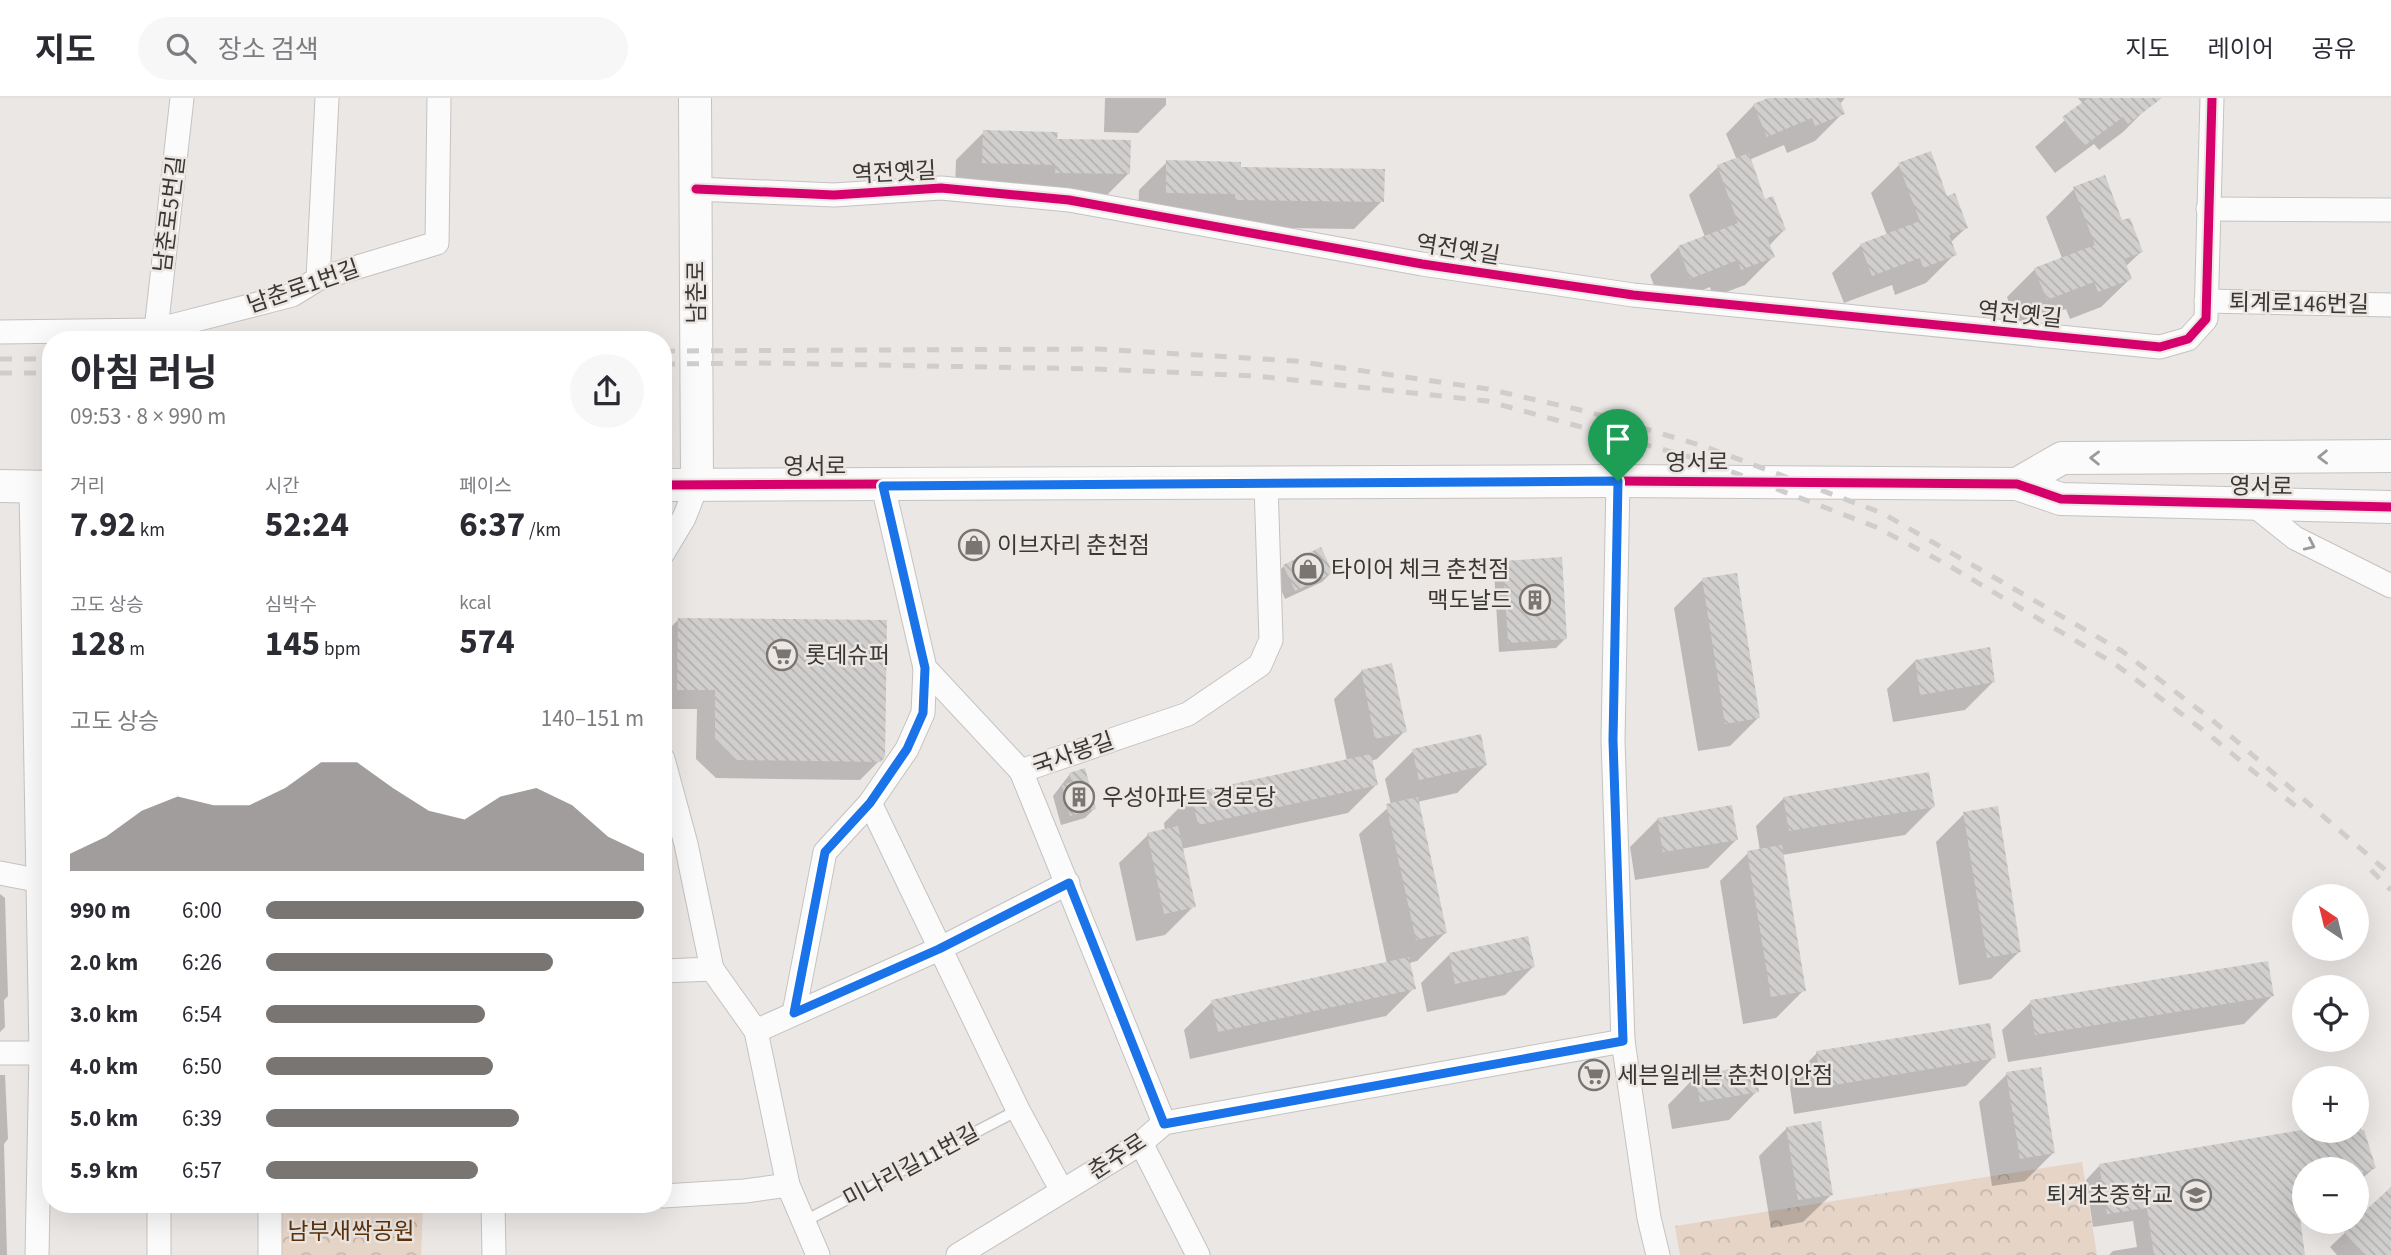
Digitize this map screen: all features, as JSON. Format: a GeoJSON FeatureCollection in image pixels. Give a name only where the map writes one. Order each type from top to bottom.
{"type":"FeatureCollection","features":[{"type":"Feature","properties":{"kind":"street","name":"남춘로5번길"},"geometry":{"type":"LineString","coordinates":[[156,330],[182,98]]}},
{"type":"Feature","properties":{"kind":"street"},"geometry":{"type":"LineString","coordinates":[[318,279],[327,98]]}},
{"type":"Feature","properties":{"kind":"street","name":"남춘로1번길"},"geometry":{"type":"LineString","coordinates":[[78,331],[156,330],[292,295],[318,279],[438,243],[439,98]]}},
{"type":"Feature","properties":{"kind":"street","name":"남춘로"},"geometry":{"type":"LineString","coordinates":[[695,98],[697,485]]}},
{"type":"Feature","properties":{"kind":"street"},"geometry":{"type":"LineString","coordinates":[[2206,309],[2212,98]]}},
{"type":"Feature","properties":{"kind":"street","name":"역전옛길"},"geometry":{"type":"LineString","coordinates":[[696,189],[834,195],[941,188],[1069,200],[1422,264],[1633,295],[2160,347],[2188,339],[2206,309]]}},
{"type":"Feature","properties":{"kind":"street"},"geometry":{"type":"LineString","coordinates":[[2208,209],[2391,210]]}},
{"type":"Feature","properties":{"kind":"street","name":"퇴계로146번길"},"geometry":{"type":"LineString","coordinates":[[2206,309],[2391,305]]}},
{"type":"Feature","properties":{"kind":"street","name":"남춘로1번길"},"geometry":{"type":"LineString","coordinates":[[0,332],[42,331]]}},
{"type":"Feature","properties":{"kind":"street","name":"영서로"},"geometry":{"type":"LineString","coordinates":[[2017,484],[2062,458],[2391,456]]}},
{"type":"Feature","properties":{"kind":"street"},"geometry":{"type":"LineString","coordinates":[[1618,481],[1613,740],[1623,1041],[1649,1217],[1658,1255]]}},
{"type":"Feature","properties":{"kind":"street","name":"영서로"},"geometry":{"type":"LineString","coordinates":[[672,485],[1618,481],[2017,484],[2060,499],[2255,506],[2391,507]]}},
{"type":"Feature","properties":{"kind":"street","name":"국사봉길"},"geometry":{"type":"LineString","coordinates":[[1164,1124],[1069,883],[1021,771],[1188,714],[1261,665],[1271,640],[1266,483]]}},
{"type":"Feature","properties":{"kind":"street"},"geometry":{"type":"LineString","coordinates":[[672,538],[684,518],[697,485]]}},
{"type":"Feature","properties":{"kind":"street"},"geometry":{"type":"LineString","coordinates":[[0,486],[41,487],[42,562]]}},
{"type":"Feature","properties":{"kind":"street"},"geometry":{"type":"LineString","coordinates":[[794,1013],[825,852],[870,803],[907,749],[923,713],[925,668],[883,486]]}},
{"type":"Feature","properties":{"kind":"street"},"geometry":{"type":"LineString","coordinates":[[2255,506],[2295,538],[2391,586]]}},
{"type":"Feature","properties":{"kind":"street"},"geometry":{"type":"LineString","coordinates":[[925,668],[1021,771]]}},
{"type":"Feature","properties":{"kind":"street"},"geometry":{"type":"LineString","coordinates":[[42,671],[36,880],[42,951]]}},
{"type":"Feature","properties":{"kind":"street"},"geometry":{"type":"LineString","coordinates":[[870,803],[1018,1110],[1062,1191]]}},
{"type":"Feature","properties":{"kind":"street"},"geometry":{"type":"LineString","coordinates":[[672,823],[675,844],[712,969],[756,1031],[788,1185],[818,1255]]}},
{"type":"Feature","properties":{"kind":"street"},"geometry":{"type":"LineString","coordinates":[[0,873],[36,880]]}},
{"type":"Feature","properties":{"kind":"street"},"geometry":{"type":"LineString","coordinates":[[756,1031],[939,949],[1069,883]]}},
{"type":"Feature","properties":{"kind":"street"},"geometry":{"type":"LineString","coordinates":[[672,971],[712,969]]}},
{"type":"Feature","properties":{"kind":"street"},"geometry":{"type":"LineString","coordinates":[[37,1255],[42,1027]]}},
{"type":"Feature","properties":{"kind":"street","name":"춘주로"},"geometry":{"type":"LineString","coordinates":[[958,1255],[1141,1143],[1164,1124],[1623,1041]]}},
{"type":"Feature","properties":{"kind":"street"},"geometry":{"type":"LineString","coordinates":[[0,1053],[41,1053]]}},
{"type":"Feature","properties":{"kind":"street"},"geometry":{"type":"LineString","coordinates":[[1141,1143],[1198,1255]]}},
{"type":"Feature","properties":{"kind":"street"},"geometry":{"type":"LineString","coordinates":[[672,1192],[745,1191],[788,1185]]}},
{"type":"Feature","properties":{"kind":"street"},"geometry":{"type":"LineString","coordinates":[[159,1213],[159,1255]]}},
{"type":"Feature","properties":{"kind":"street"},"geometry":{"type":"LineString","coordinates":[[270,1213],[270,1255]]}},
{"type":"Feature","properties":{"kind":"street"},"geometry":{"type":"LineString","coordinates":[[494,1213],[494,1255]]}},
{"type":"Feature","properties":{"kind":"lane","name":"미나리길11번길"},"geometry":{"type":"LineString","coordinates":[[805,1221],[1018,1110]]}},
{"type":"Feature","properties":{"kind":"green space"},"geometry":{"type":"Polygon","coordinates":[[[2082,1162],[2097,1255],[1680,1255],[1675,1226],[2082,1162]]]}},
{"type":"Feature","properties":{"kind":"green space","name":"남부새싹공원"},"geometry":{"type":"Polygon","coordinates":[[[279,1213],[423,1213],[421,1255],[279,1255],[279,1213]]]}},
{"type":"Feature","properties":{"kind":"building"},"geometry":{"type":"Polygon","coordinates":[[[1768,98],[1839,98],[1845,114],[1815,126],[1812,118],[1767,137],[1753,104],[1768,98]]]}},
{"type":"Feature","properties":{"kind":"building"},"geometry":{"type":"Polygon","coordinates":[[[2088,98],[2162,98],[2128,124],[2123,117],[2084,146],[2062,117],[2088,98]]]}},
{"type":"Feature","properties":{"kind":"building"},"geometry":{"type":"Polygon","coordinates":[[[983,130],[1058,132],[1057,139],[1131,140],[1130,174],[1055,173],[1056,165],[982,163],[983,130]]]}},
{"type":"Feature","properties":{"kind":"building"},"geometry":{"type":"Polygon","coordinates":[[[1931,151],[1947,196],[1955,193],[1968,228],[1949,235],[1957,255],[1923,268],[1920,258],[1872,276],[1860,244],[1920,221],[1898,163],[1931,151]]]}},
{"type":"Feature","properties":{"kind":"building"},"geometry":{"type":"Polygon","coordinates":[[[1749,153],[1765,199],[1773,196],[1786,230],[1767,238],[1775,257],[1741,270],[1738,260],[1690,279],[1678,246],[1738,223],[1717,165],[1749,153]]]}},
{"type":"Feature","properties":{"kind":"building"},"geometry":{"type":"Polygon","coordinates":[[[1166,160],[1241,162],[1241,167],[1385,169],[1384,202],[1235,200],[1235,194],[1166,193],[1166,160]]]}},
{"type":"Feature","properties":{"kind":"building"},"geometry":{"type":"Polygon","coordinates":[[[2105,175],[2122,220],[2130,218],[2143,252],[2124,259],[2132,279],[2098,292],[2094,282],[2047,300],[2034,268],[2095,245],[2073,187],[2105,175]]]}},
{"type":"Feature","properties":{"kind":"building","name":"타이어 체크 춘천점"},"geometry":{"type":"Polygon","coordinates":[[[1321,547],[1333,573],[1295,591],[1283,565],[1321,547]]]}},
{"type":"Feature","properties":{"kind":"building","name":"맥도날드"},"geometry":{"type":"Polygon","coordinates":[[[1562,557],[1567,639],[1508,643],[1503,561],[1562,557]]]}},
{"type":"Feature","properties":{"kind":"building"},"geometry":{"type":"Polygon","coordinates":[[[1737,573],[1760,718],[1725,724],[1702,578],[1737,573]]]}},
{"type":"Feature","properties":{"kind":"building","name":"롯데슈퍼"},"geometry":{"type":"Polygon","coordinates":[[[678,618],[887,620],[885,757],[881,762],[736,760],[715,739],[715,690],[677,690],[678,618]]]}},
{"type":"Feature","properties":{"kind":"building"},"geometry":{"type":"Polygon","coordinates":[[[1990,647],[1995,682],[1920,695],[1915,660],[1990,647]]]}},
{"type":"Feature","properties":{"kind":"building"},"geometry":{"type":"Polygon","coordinates":[[[1392,663],[1407,732],[1375,739],[1361,670],[1392,663]]]}},
{"type":"Feature","properties":{"kind":"building"},"geometry":{"type":"Polygon","coordinates":[[[1481,734],[1487,765],[1419,780],[1412,749],[1481,734]]]}},
{"type":"Feature","properties":{"kind":"building"},"geometry":{"type":"Polygon","coordinates":[[[1371,754],[1378,785],[1198,825],[1191,793],[1371,754]]]}},
{"type":"Feature","properties":{"kind":"building","name":"우성아파트 경로당"},"geometry":{"type":"Polygon","coordinates":[[[1085,768],[1096,809],[1070,816],[1062,785],[1072,782],[1069,773],[1085,768]]]}},
{"type":"Feature","properties":{"kind":"building"},"geometry":{"type":"Polygon","coordinates":[[[1929,772],[1935,807],[1789,831],[1783,797],[1929,772]]]}},
{"type":"Feature","properties":{"kind":"building"},"geometry":{"type":"Polygon","coordinates":[[[1418,797],[1447,933],[1416,940],[1386,804],[1418,797]]]}},
{"type":"Feature","properties":{"kind":"building"},"geometry":{"type":"Polygon","coordinates":[[[1732,805],[1738,840],[1663,852],[1657,818],[1732,805]]]}},
{"type":"Feature","properties":{"kind":"building"},"geometry":{"type":"Polygon","coordinates":[[[1998,806],[2021,952],[1987,958],[1963,812],[1998,806]]]}},
{"type":"Feature","properties":{"kind":"building"},"geometry":{"type":"Polygon","coordinates":[[[1178,826],[1196,907],[1164,914],[1147,833],[1178,826]]]}},
{"type":"Feature","properties":{"kind":"building"},"geometry":{"type":"Polygon","coordinates":[[[1782,845],[1806,991],[1771,997],[1747,851],[1782,845]]]}},
{"type":"Feature","properties":{"kind":"building"},"geometry":{"type":"Polygon","coordinates":[[[1528,936],[1535,967],[1455,984],[1449,953],[1528,936]]]}},
{"type":"Feature","properties":{"kind":"building"},"geometry":{"type":"Polygon","coordinates":[[[1409,957],[1416,989],[1218,1032],[1211,1000],[1409,957]]]}},
{"type":"Feature","properties":{"kind":"building"},"geometry":{"type":"Polygon","coordinates":[[[2268,961],[2274,996],[2035,1035],[2030,1000],[2268,961]]]}},
{"type":"Feature","properties":{"kind":"building"},"geometry":{"type":"Polygon","coordinates":[[[1990,1023],[1996,1058],[1822,1087],[1816,1051],[1990,1023]]]}},
{"type":"Feature","properties":{"kind":"building"},"geometry":{"type":"Polygon","coordinates":[[[1755,1065],[1759,1092],[1700,1102],[1695,1075],[1755,1065]]]}},
{"type":"Feature","properties":{"kind":"building"},"geometry":{"type":"Polygon","coordinates":[[[2041,1067],[2055,1153],[2020,1159],[2006,1072],[2041,1067]]]}},
{"type":"Feature","properties":{"kind":"building"},"geometry":{"type":"Polygon","coordinates":[[[1821,1121],[1833,1195],[1798,1200],[1786,1127],[1821,1121]]]}},
{"type":"Feature","properties":{"kind":"building"},"geometry":{"type":"Polygon","coordinates":[[[2292,1132],[2292,1143],[2368,1143],[2376,1168],[2369,1171],[2369,1157],[2292,1157],[2292,1234],[2302,1234],[2305,1255],[2154,1255],[2147,1208],[2107,1214],[2099,1164],[2292,1132]]]}},
{"type":"Feature","properties":{"kind":"building"},"geometry":{"type":"Polygon","coordinates":[[[2391,1187],[2391,1255],[2364,1255],[2346,1234],[2369,1234],[2369,1207],[2391,1187]]]}},
{"type":"Feature","properties":{"kind":"railway"},"geometry":{"type":"LineString","coordinates":[[672,351],[1099,349],[1295,361],[1488,389],[1589,412],[1706,447],[1882,513],[2122,651],[2211,719],[2391,875]]}},
{"type":"Feature","properties":{"kind":"railway"},"geometry":{"type":"LineString","coordinates":[[0,359],[42,359]]}},
{"type":"Feature","properties":{"kind":"railway"},"geometry":{"type":"LineString","coordinates":[[672,364],[1097,369],[1256,376],[1487,401],[1701,460],[1876,527],[1946,564],[2115,664],[2207,733],[2299,809]]}},
{"type":"Feature","properties":{"kind":"railway"},"geometry":{"type":"LineString","coordinates":[[0,373],[42,373]]}},
{"type":"Feature","properties":{"kind":"railway"},"geometry":{"type":"LineString","coordinates":[[2371,870],[2391,890]]}},
{"type":"Feature","properties":{"kind":"cycle path"},"geometry":{"type":"LineString","coordinates":[[696,189],[834,195],[941,188],[1069,200],[1422,264],[1633,295],[2160,347],[2188,339],[2206,319],[2212,98]]}},
{"type":"Feature","properties":{"kind":"cycle path"},"geometry":{"type":"LineString","coordinates":[[672,485],[1618,481],[2017,484],[2061,499],[2391,507]]}},
{"type":"Feature","properties":{"kind":"place","name":"이브자리 춘천점"},"geometry":{"type":"Point","coordinates":[974,545]}},
{"type":"Feature","properties":{"kind":"place","name":"타이어 체크 춘천점"},"geometry":{"type":"Point","coordinates":[1308,569]}},
{"type":"Feature","properties":{"kind":"place","name":"맥도날드"},"geometry":{"type":"Point","coordinates":[1535,600]}},
{"type":"Feature","properties":{"kind":"place","name":"롯데슈퍼"},"geometry":{"type":"Point","coordinates":[782,655]}},
{"type":"Feature","properties":{"kind":"place","name":"우성아파트 경로당"},"geometry":{"type":"Point","coordinates":[1079,797]}},
{"type":"Feature","properties":{"kind":"place","name":"세븐일레븐 춘천이안점"},"geometry":{"type":"Point","coordinates":[1594,1075]}},
{"type":"Feature","properties":{"kind":"place","name":"퇴계초중학교"},"geometry":{"type":"Point","coordinates":[2196,1195]}},
{"type":"Feature","properties":{"kind":"route"},"geometry":{"type":"LineString","coordinates":[[1618,481],[1613,740],[1623,1041],[1164,1124],[1069,883],[939,949],[794,1013],[825,852],[870,803],[907,749],[923,713],[925,668],[883,486],[1618,481]]}}]}
